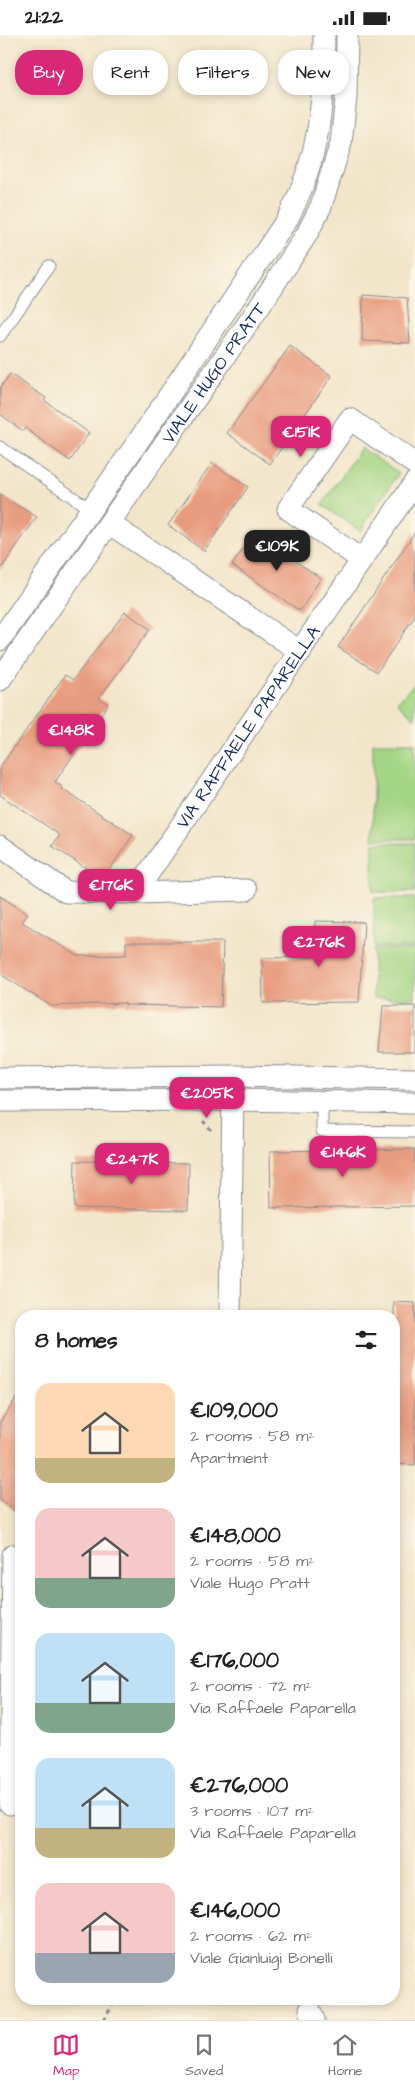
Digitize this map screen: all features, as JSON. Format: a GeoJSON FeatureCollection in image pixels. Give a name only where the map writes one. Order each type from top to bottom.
{"type":"FeatureCollection","features":[{"type":"Feature","properties":{"kind":"street","name":"VIALE HUGO PRATT"},"geometry":{"type":"LineString","coordinates":[[0,640],[275,239],[298,200],[308,171],[320,124],[324,35]]}},
{"type":"Feature","properties":{"kind":"street","name":"VIALE HUGO PRATT"},"geometry":{"type":"LineString","coordinates":[[0,680],[110,524],[286,268],[307,234],[321,206],[341,143],[346,97],[347,35]]}},
{"type":"Feature","properties":{"kind":"street"},"geometry":{"type":"LineString","coordinates":[[362,560],[288,509],[350,419],[415,464]]}},
{"type":"Feature","properties":{"kind":"street","name":"VIA RAFFAELE PAPARELLA"},"geometry":{"type":"LineString","coordinates":[[134,893],[301,652],[415,482]]}},
{"type":"Feature","properties":{"kind":"street"},"geometry":{"type":"LineString","coordinates":[[110,524],[301,652]]}},
{"type":"Feature","properties":{"kind":"street"},"geometry":{"type":"LineString","coordinates":[[0,846],[66,892],[134,893],[246,890]]}},
{"type":"Feature","properties":{"kind":"street"},"geometry":{"type":"LineString","coordinates":[[230,1310],[232,1100],[234,1076]]}},
{"type":"Feature","properties":{"kind":"street"},"geometry":{"type":"LineString","coordinates":[[0,1078],[234,1076],[415,1079]]}},
{"type":"Feature","properties":{"kind":"street"},"geometry":{"type":"LineString","coordinates":[[0,1101],[232,1100],[322,1103],[415,1103]]}},
{"type":"Feature","properties":{"kind":"street"},"geometry":{"type":"LineString","coordinates":[[10,1804],[11,1555]]}},
{"type":"Feature","properties":{"kind":"lane"},"geometry":{"type":"LineString","coordinates":[[0,336],[49,266]]}},
{"type":"Feature","properties":{"kind":"lane"},"geometry":{"type":"LineString","coordinates":[[0,447],[90,509]]}},
{"type":"Feature","properties":{"kind":"lane"},"geometry":{"type":"LineString","coordinates":[[322,1103],[322,1131],[415,1131]]}},
{"type":"Feature","properties":{"kind":"path"},"geometry":{"type":"LineString","coordinates":[[205,1101],[201,1120],[213,1133]]}},
{"type":"Feature","properties":{"kind":"path"},"geometry":{"type":"LineString","coordinates":[[104,2020],[113,2005]]}},
{"type":"Feature","properties":{"kind":"green space"},"geometry":{"type":"Polygon","coordinates":[[[361,448],[399,473],[360,531],[322,505],[361,448]]]}},
{"type":"Feature","properties":{"kind":"green space"},"geometry":{"type":"Polygon","coordinates":[[[415,683],[415,719],[397,702],[415,683]]]}},
{"type":"Feature","properties":{"kind":"green space"},"geometry":{"type":"Polygon","coordinates":[[[373,743],[415,743],[415,839],[373,839],[373,743]]]}},
{"type":"Feature","properties":{"kind":"green space"},"geometry":{"type":"Polygon","coordinates":[[[373,843],[415,843],[415,892],[373,892],[373,843]]]}},
{"type":"Feature","properties":{"kind":"green space"},"geometry":{"type":"Polygon","coordinates":[[[374,898],[415,898],[415,947],[374,947],[374,898]]]}},
{"type":"Feature","properties":{"kind":"green space"},"geometry":{"type":"Polygon","coordinates":[[[373,949],[415,949],[415,998],[373,998],[373,949]]]}},
{"type":"Feature","properties":{"kind":"building"},"geometry":{"type":"Polygon","coordinates":[[[363,295],[407,298],[410,343],[362,341],[363,295]]]}},
{"type":"Feature","properties":{"kind":"building"},"geometry":{"type":"Polygon","coordinates":[[[290,346],[332,376],[270,464],[227,433],[290,346]]]}},
{"type":"Feature","properties":{"kind":"building"},"geometry":{"type":"Polygon","coordinates":[[[10,374],[46,398],[44,400],[89,433],[70,461],[25,428],[23,431],[0,414],[0,388],[10,374]]]}},
{"type":"Feature","properties":{"kind":"building"},"geometry":{"type":"Polygon","coordinates":[[[212,463],[248,487],[204,551],[168,525],[212,463]]]}},
{"type":"Feature","properties":{"kind":"building"},"geometry":{"type":"Polygon","coordinates":[[[0,495],[37,517],[0,570],[0,495]]]}},
{"type":"Feature","properties":{"kind":"building"},"geometry":{"type":"Polygon","coordinates":[[[415,532],[415,616],[377,672],[338,647],[415,532]]]}},
{"type":"Feature","properties":{"kind":"building"},"geometry":{"type":"Polygon","coordinates":[[[254,534],[321,578],[300,611],[232,565],[254,534]]]}},
{"type":"Feature","properties":{"kind":"building"},"geometry":{"type":"Polygon","coordinates":[[[125,612],[150,629],[99,698],[108,704],[55,782],[62,789],[133,835],[103,879],[52,846],[60,835],[0,795],[0,767],[65,675],[73,680],[125,612]]]}},
{"type":"Feature","properties":{"kind":"building"},"geometry":{"type":"Polygon","coordinates":[[[0,896],[28,914],[22,922],[78,956],[126,955],[126,942],[223,942],[221,1007],[125,1005],[125,1003],[51,1006],[0,974],[0,896]]]}},
{"type":"Feature","properties":{"kind":"building"},"geometry":{"type":"Polygon","coordinates":[[[315,921],[364,922],[359,1002],[263,1003],[262,958],[314,957],[315,921]]]}},
{"type":"Feature","properties":{"kind":"building"},"geometry":{"type":"Polygon","coordinates":[[[383,1006],[415,1006],[415,1052],[379,1052],[383,1006]]]}},
{"type":"Feature","properties":{"kind":"building"},"geometry":{"type":"Polygon","coordinates":[[[415,1149],[415,1206],[271,1208],[270,1151],[415,1149]]]}},
{"type":"Feature","properties":{"kind":"building"},"geometry":{"type":"Polygon","coordinates":[[[75,1161],[189,1163],[188,1210],[74,1208],[75,1161]]]}},
{"type":"Feature","properties":{"kind":"building"},"geometry":{"type":"Polygon","coordinates":[[[394,1302],[415,1303],[415,1465],[400,1464],[400,1310],[394,1310],[394,1302]]]}},
{"type":"Feature","properties":{"kind":"building"},"geometry":{"type":"Polygon","coordinates":[[[15,1400],[15,1511],[0,1500],[0,1422],[15,1400]]]}}]}
